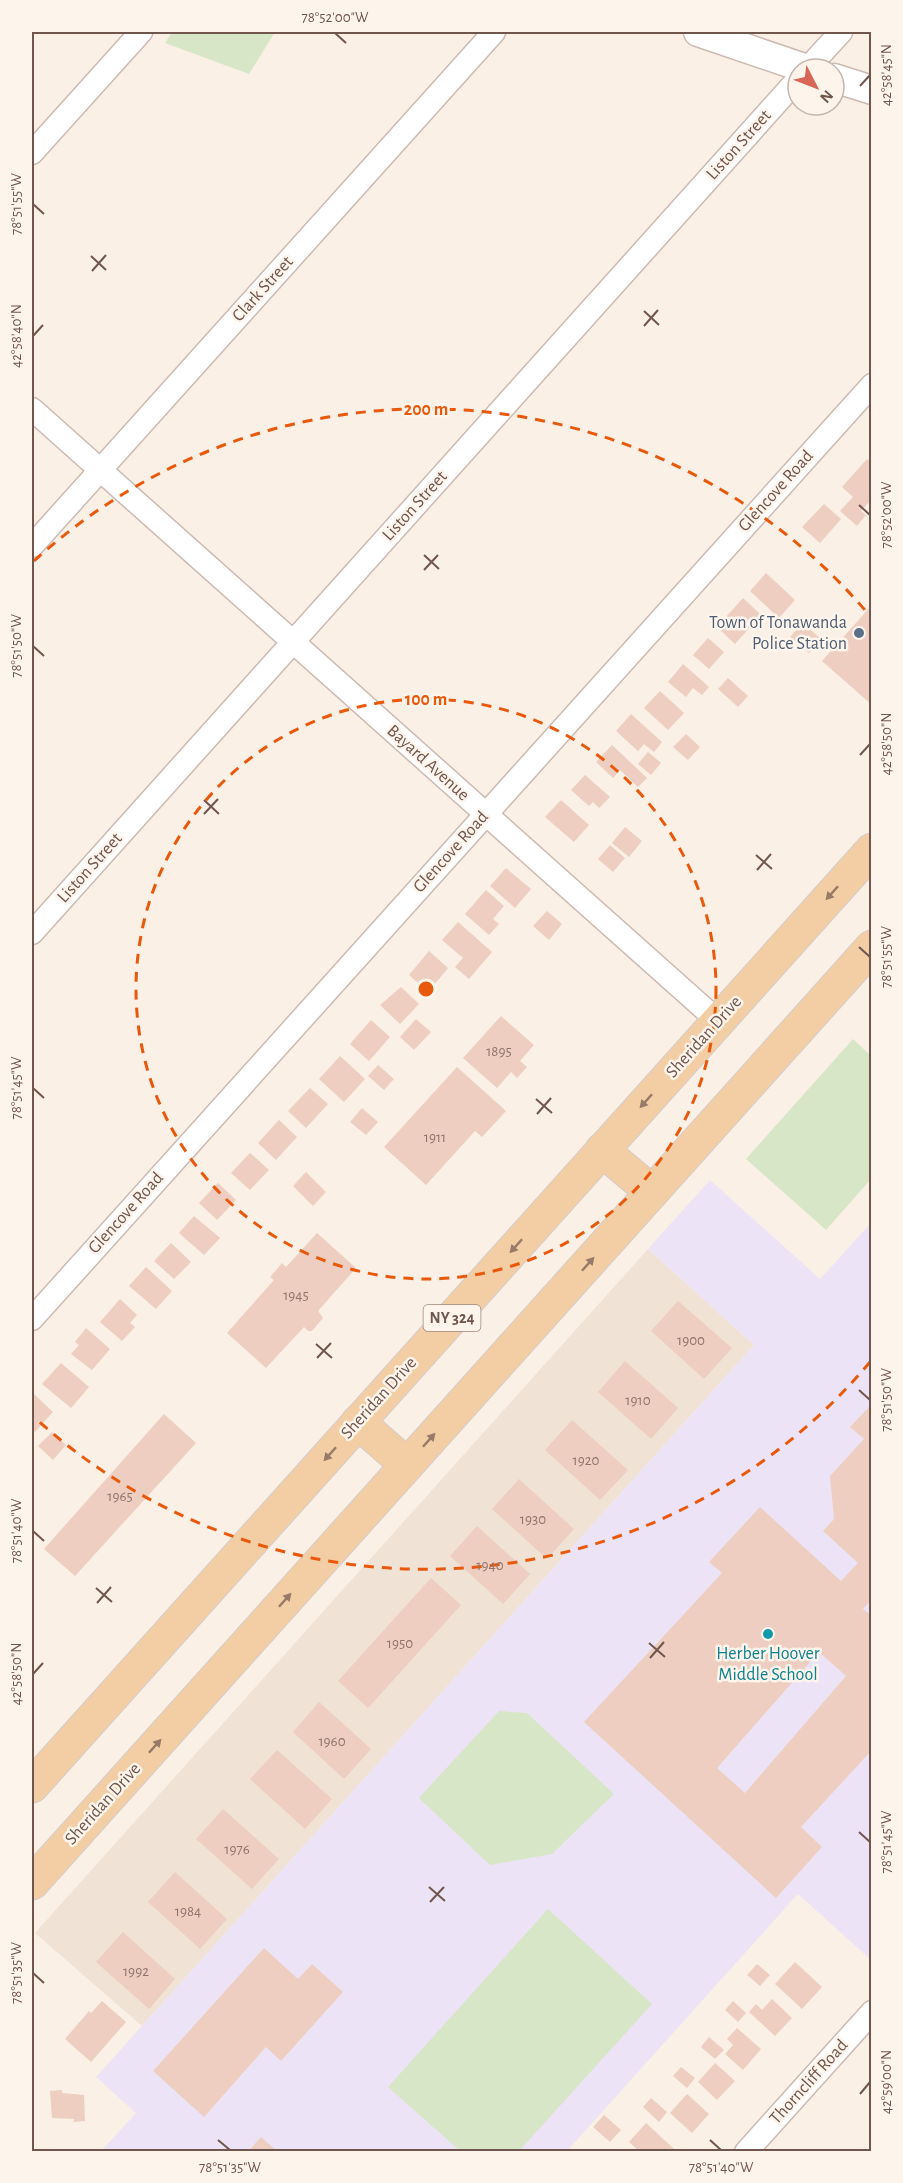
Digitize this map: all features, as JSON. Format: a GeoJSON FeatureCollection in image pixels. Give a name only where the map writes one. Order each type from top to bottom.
{"type":"FeatureCollection","features":[{"type":"Feature","properties":{"kind":"main road","name":"Sheridan Drive"},"geometry":{"type":"LineString","coordinates":[[32,1786],[872,850]]}},
{"type":"Feature","properties":{"kind":"main road","name":"Sheridan Drive"},"geometry":{"type":"LineString","coordinates":[[32,1883],[872,947]]}},
{"type":"Feature","properties":{"kind":"main road"},"geometry":{"type":"LineString","coordinates":[[602,1150],[652,1192]]}},
{"type":"Feature","properties":{"kind":"main road"},"geometry":{"type":"LineString","coordinates":[[358,1422],[407,1465]]}},
{"type":"Feature","properties":{"kind":"street"},"geometry":{"type":"LineString","coordinates":[[32,153],[141,32]]}},
{"type":"Feature","properties":{"kind":"street","name":"Clark Street"},"geometry":{"type":"LineString","coordinates":[[32,546],[495,32]]}},
{"type":"Feature","properties":{"kind":"street"},"geometry":{"type":"LineString","coordinates":[[698,32],[786,62]]}},
{"type":"Feature","properties":{"kind":"street"},"geometry":{"type":"LineString","coordinates":[[818,57],[841,32]]}},
{"type":"Feature","properties":{"kind":"street"},"geometry":{"type":"LineString","coordinates":[[846,82],[872,90]]}},
{"type":"Feature","properties":{"kind":"street","name":"Liston Street"},"geometry":{"type":"LineString","coordinates":[[32,933],[786,92]]}},
{"type":"Feature","properties":{"kind":"street","name":"Glencove Road"},"geometry":{"type":"LineString","coordinates":[[32,1319],[872,385]]}},
{"type":"Feature","properties":{"kind":"street","name":"Bayard Avenue"},"geometry":{"type":"LineString","coordinates":[[32,409],[718,1021]]}},
{"type":"Feature","properties":{"kind":"street","name":"Thorncliff Road"},"geometry":{"type":"LineString","coordinates":[[746,2151],[872,2012]]}},
{"type":"Feature","properties":{"kind":"shaded area"},"geometry":{"type":"Polygon","coordinates":[[[710,1180],[820,1279],[871,1223],[871,1960],[798,1894],[567,2151],[101,2151],[136,2113],[96,2077],[754,1345],[648,1249],[710,1180]]]}},
{"type":"Feature","properties":{"kind":"shaded area"},"geometry":{"type":"Polygon","coordinates":[[[648,1249],[754,1345],[142,2026],[35,1933],[648,1249]]]}},
{"type":"Feature","properties":{"kind":"green space"},"geometry":{"type":"Polygon","coordinates":[[[172,32],[275,32],[249,74],[165,43],[172,32]]]}},
{"type":"Feature","properties":{"kind":"green space"},"geometry":{"type":"Polygon","coordinates":[[[853,1039],[871,1056],[871,1179],[826,1230],[746,1159],[853,1039]]]}},
{"type":"Feature","properties":{"kind":"green space"},"geometry":{"type":"Polygon","coordinates":[[[499,1711],[527,1713],[614,1794],[552,1854],[490,1865],[419,1798],[499,1711]]]}},
{"type":"Feature","properties":{"kind":"green space"},"geometry":{"type":"Polygon","coordinates":[[[548,1909],[652,2004],[519,2151],[460,2151],[388,2087],[548,1909]]]}},
{"type":"Feature","properties":{"kind":"building"},"geometry":{"type":"Polygon","coordinates":[[[867,459],[872,463],[872,499],[861,511],[866,515],[857,526],[840,511],[853,497],[842,487],[867,459]]]}},
{"type":"Feature","properties":{"kind":"building"},"geometry":{"type":"Polygon","coordinates":[[[824,504],[841,519],[820,543],[802,527],[824,504]]]}},
{"type":"Feature","properties":{"kind":"building"},"geometry":{"type":"Polygon","coordinates":[[[766,573],[795,600],[779,618],[750,591],[766,573]]]}},
{"type":"Feature","properties":{"kind":"building"},"geometry":{"type":"Polygon","coordinates":[[[743,598],[761,615],[735,644],[717,627],[743,598]]]}},
{"type":"Feature","properties":{"kind":"building","name":"Town of Tonawanda Police Station"},"geometry":{"type":"Polygon","coordinates":[[[872,605],[872,705],[822,661],[872,605]]]}},
{"type":"Feature","properties":{"kind":"building"},"geometry":{"type":"Polygon","coordinates":[[[803,623],[821,639],[809,653],[790,637],[803,623]]]}},
{"type":"Feature","properties":{"kind":"building"},"geometry":{"type":"Polygon","coordinates":[[[708,638],[724,652],[709,669],[693,655],[708,638]]]}},
{"type":"Feature","properties":{"kind":"building"},"geometry":{"type":"Polygon","coordinates":[[[683,664],[709,687],[702,695],[693,688],[686,697],[668,682],[683,664]]]}},
{"type":"Feature","properties":{"kind":"building"},"geometry":{"type":"Polygon","coordinates":[[[728,678],[748,696],[738,707],[718,689],[728,678]]]}},
{"type":"Feature","properties":{"kind":"building"},"geometry":{"type":"Polygon","coordinates":[[[660,691],[684,713],[668,730],[644,708],[660,691]]]}},
{"type":"Feature","properties":{"kind":"building"},"geometry":{"type":"Polygon","coordinates":[[[631,714],[662,742],[654,752],[644,744],[638,751],[616,731],[631,714]]]}},
{"type":"Feature","properties":{"kind":"building"},"geometry":{"type":"Polygon","coordinates":[[[686,734],[700,747],[688,760],[673,747],[686,734]]]}},
{"type":"Feature","properties":{"kind":"building"},"geometry":{"type":"Polygon","coordinates":[[[612,745],[647,778],[638,787],[620,770],[613,778],[596,762],[612,745]]]}},
{"type":"Feature","properties":{"kind":"building"},"geometry":{"type":"Polygon","coordinates":[[[648,752],[661,763],[651,775],[638,764],[648,752]]]}},
{"type":"Feature","properties":{"kind":"building"},"geometry":{"type":"Polygon","coordinates":[[[585,775],[610,797],[599,808],[593,802],[589,806],[571,790],[585,775]]]}},
{"type":"Feature","properties":{"kind":"building"},"geometry":{"type":"Polygon","coordinates":[[[561,800],[589,825],[574,842],[545,817],[561,800]]]}},
{"type":"Feature","properties":{"kind":"building"},"geometry":{"type":"Polygon","coordinates":[[[625,827],[642,841],[629,857],[612,843],[625,827]]]}},
{"type":"Feature","properties":{"kind":"building"},"geometry":{"type":"Polygon","coordinates":[[[610,845],[625,858],[613,872],[598,859],[610,845]]]}},
{"type":"Feature","properties":{"kind":"building"},"geometry":{"type":"Polygon","coordinates":[[[506,868],[531,889],[515,908],[490,886],[506,868]]]}},
{"type":"Feature","properties":{"kind":"building"},"geometry":{"type":"Polygon","coordinates":[[[486,890],[504,906],[493,919],[499,924],[489,935],[465,914],[486,890]]]}},
{"type":"Feature","properties":{"kind":"building"},"geometry":{"type":"Polygon","coordinates":[[[547,911],[562,924],[549,940],[533,926],[547,911]]]}},
{"type":"Feature","properties":{"kind":"building"},"geometry":{"type":"Polygon","coordinates":[[[458,922],[492,952],[469,979],[455,967],[463,958],[442,940],[458,922]]]}},
{"type":"Feature","properties":{"kind":"building"},"geometry":{"type":"Polygon","coordinates":[[[429,951],[448,968],[428,992],[409,975],[429,951]]]}},
{"type":"Feature","properties":{"kind":"building"},"geometry":{"type":"Polygon","coordinates":[[[401,987],[419,1004],[400,1024],[380,1005],[401,987]]]}},
{"type":"Feature","properties":{"kind":"building"},"geometry":{"type":"Polygon","coordinates":[[[501,1016],[534,1045],[520,1061],[527,1067],[517,1078],[511,1072],[497,1088],[463,1058],[501,1016]]]}},
{"type":"Feature","properties":{"kind":"building"},"geometry":{"type":"Polygon","coordinates":[[[416,1019],[431,1032],[414,1050],[400,1037],[416,1019]]]}},
{"type":"Feature","properties":{"kind":"building"},"geometry":{"type":"Polygon","coordinates":[[[371,1020],[390,1037],[369,1061],[350,1044],[371,1020]]]}},
{"type":"Feature","properties":{"kind":"building"},"geometry":{"type":"Polygon","coordinates":[[[340,1056],[365,1079],[344,1102],[319,1079],[340,1056]]]}},
{"type":"Feature","properties":{"kind":"building"},"geometry":{"type":"Polygon","coordinates":[[[378,1065],[394,1079],[384,1090],[368,1076],[378,1065]]]}},
{"type":"Feature","properties":{"kind":"building"},"geometry":{"type":"Polygon","coordinates":[[[457,1067],[506,1111],[482,1137],[475,1131],[426,1185],[384,1147],[457,1067]]]}},
{"type":"Feature","properties":{"kind":"building"},"geometry":{"type":"Polygon","coordinates":[[[310,1088],[328,1104],[306,1128],[288,1111],[310,1088]]]}},
{"type":"Feature","properties":{"kind":"building"},"geometry":{"type":"Polygon","coordinates":[[[362,1108],[378,1122],[366,1135],[350,1122],[362,1108]]]}},
{"type":"Feature","properties":{"kind":"building"},"geometry":{"type":"Polygon","coordinates":[[[279,1120],[297,1137],[276,1160],[258,1143],[279,1120]]]}},
{"type":"Feature","properties":{"kind":"building"},"geometry":{"type":"Polygon","coordinates":[[[250,1153],[269,1170],[250,1190],[231,1173],[250,1153]]]}},
{"type":"Feature","properties":{"kind":"building"},"geometry":{"type":"Polygon","coordinates":[[[306,1172],[326,1192],[313,1206],[293,1186],[306,1172]]]}},
{"type":"Feature","properties":{"kind":"building"},"geometry":{"type":"Polygon","coordinates":[[[218,1183],[236,1200],[217,1220],[199,1203],[218,1183]]]}},
{"type":"Feature","properties":{"kind":"building"},"geometry":{"type":"Polygon","coordinates":[[[194,1216],[220,1238],[204,1255],[179,1233],[194,1216]]]}},
{"type":"Feature","properties":{"kind":"building"},"geometry":{"type":"Polygon","coordinates":[[[317,1233],[356,1268],[318,1311],[323,1318],[312,1331],[304,1327],[266,1368],[227,1333],[274,1280],[270,1277],[282,1263],[286,1267],[317,1233]]]}},
{"type":"Feature","properties":{"kind":"building"},"geometry":{"type":"Polygon","coordinates":[[[171,1243],[191,1262],[174,1279],[154,1261],[171,1243]]]}},
{"type":"Feature","properties":{"kind":"building"},"geometry":{"type":"Polygon","coordinates":[[[146,1267],[172,1291],[156,1309],[129,1286],[146,1267]]]}},
{"type":"Feature","properties":{"kind":"building"},"geometry":{"type":"Polygon","coordinates":[[[120,1299],[137,1315],[130,1323],[135,1327],[122,1341],[100,1322],[120,1299]]]}},
{"type":"Feature","properties":{"kind":"building"},"geometry":{"type":"Polygon","coordinates":[[[678,1301],[732,1348],[704,1379],[651,1331],[678,1301]]]}},
{"type":"Feature","properties":{"kind":"building"},"geometry":{"type":"Polygon","coordinates":[[[86,1328],[110,1349],[92,1370],[71,1354],[79,1345],[75,1342],[86,1328]]]}},
{"type":"Feature","properties":{"kind":"building"},"geometry":{"type":"Polygon","coordinates":[[[625,1361],[678,1408],[651,1439],[598,1392],[625,1361]]]}},
{"type":"Feature","properties":{"kind":"building"},"geometry":{"type":"Polygon","coordinates":[[[61,1363],[89,1387],[71,1408],[42,1384],[61,1363]]]}},
{"type":"Feature","properties":{"kind":"building"},"geometry":{"type":"Polygon","coordinates":[[[34,1394],[53,1412],[35,1432],[32,1429],[32,1397],[34,1394]]]}},
{"type":"Feature","properties":{"kind":"building","name":"Herber Hoover Middle School"},"geometry":{"type":"Polygon","coordinates":[[[872,1404],[872,1599],[863,1609],[872,1616],[872,1750],[801,1827],[822,1847],[776,1898],[584,1722],[722,1573],[709,1562],[760,1507],[841,1581],[858,1563],[823,1531],[834,1519],[830,1476],[864,1439],[850,1427],[872,1404]],[[819,1652],[717,1768],[745,1793],[846,1676],[819,1652]]]}},
{"type":"Feature","properties":{"kind":"building"},"geometry":{"type":"Polygon","coordinates":[[[164,1414],[196,1443],[75,1576],[44,1549],[164,1414]]]}},
{"type":"Feature","properties":{"kind":"building"},"geometry":{"type":"Polygon","coordinates":[[[572,1420],[628,1470],[600,1500],[545,1450],[572,1420]]]}},
{"type":"Feature","properties":{"kind":"building"},"geometry":{"type":"Polygon","coordinates":[[[52,1432],[66,1445],[53,1460],[38,1446],[52,1432]]]}},
{"type":"Feature","properties":{"kind":"building"},"geometry":{"type":"Polygon","coordinates":[[[519,1479],[574,1529],[547,1559],[492,1509],[519,1479]]]}},
{"type":"Feature","properties":{"kind":"building"},"geometry":{"type":"Polygon","coordinates":[[[477,1526],[530,1574],[503,1604],[450,1556],[477,1526]]]}},
{"type":"Feature","properties":{"kind":"building"},"geometry":{"type":"Polygon","coordinates":[[[431,1578],[461,1605],[368,1708],[338,1681],[431,1578]]]}},
{"type":"Feature","properties":{"kind":"building"},"geometry":{"type":"Polygon","coordinates":[[[319,1702],[371,1749],[344,1779],[293,1732],[319,1702]]]}},
{"type":"Feature","properties":{"kind":"building"},"geometry":{"type":"Polygon","coordinates":[[[277,1750],[332,1799],[305,1829],[250,1779],[277,1750]]]}},
{"type":"Feature","properties":{"kind":"building"},"geometry":{"type":"Polygon","coordinates":[[[223,1809],[279,1859],[252,1889],[196,1839],[223,1809]]]}},
{"type":"Feature","properties":{"kind":"building"},"geometry":{"type":"Polygon","coordinates":[[[175,1872],[227,1919],[200,1949],[148,1902],[175,1872]]]}},
{"type":"Feature","properties":{"kind":"building"},"geometry":{"type":"Polygon","coordinates":[[[123,1932],[175,1979],[149,2009],[96,1962],[123,1932]]]}},
{"type":"Feature","properties":{"kind":"building"},"geometry":{"type":"Polygon","coordinates":[[[264,1948],[298,1979],[312,1964],[343,1992],[281,2061],[266,2047],[204,2117],[153,2071],[264,1948]]]}},
{"type":"Feature","properties":{"kind":"building"},"geometry":{"type":"Polygon","coordinates":[[[795,1962],[822,1987],[802,2009],[775,1984],[795,1962]]]}},
{"type":"Feature","properties":{"kind":"building"},"geometry":{"type":"Polygon","coordinates":[[[757,1964],[770,1975],[760,1986],[747,1975],[757,1964]]]}},
{"type":"Feature","properties":{"kind":"building"},"geometry":{"type":"Polygon","coordinates":[[[772,1999],[792,2018],[775,2036],[749,2012],[756,2004],[762,2010],[772,1999]]]}},
{"type":"Feature","properties":{"kind":"building"},"geometry":{"type":"Polygon","coordinates":[[[102,2001],[126,2022],[91,2062],[65,2039],[89,2011],[91,2013],[102,2001]]]}},
{"type":"Feature","properties":{"kind":"building"},"geometry":{"type":"Polygon","coordinates":[[[733,2001],[746,2013],[738,2022],[725,2010],[733,2001]]]}},
{"type":"Feature","properties":{"kind":"building"},"geometry":{"type":"Polygon","coordinates":[[[737,2028],[761,2049],[743,2070],[725,2054],[733,2045],[727,2039],[737,2028]]]}},
{"type":"Feature","properties":{"kind":"building"},"geometry":{"type":"Polygon","coordinates":[[[709,2037],[724,2050],[715,2059],[701,2047],[709,2037]]]}},
{"type":"Feature","properties":{"kind":"building"},"geometry":{"type":"Polygon","coordinates":[[[715,2063],[735,2081],[717,2100],[698,2082],[715,2063]]]}},
{"type":"Feature","properties":{"kind":"building"},"geometry":{"type":"Polygon","coordinates":[[[681,2067],[695,2078],[687,2088],[673,2076],[681,2067]]]}},
{"type":"Feature","properties":{"kind":"building"},"geometry":{"type":"Polygon","coordinates":[[[62,2090],[62,2093],[84,2095],[85,2121],[74,2122],[74,2119],[52,2118],[50,2091],[62,2090]]]}},
{"type":"Feature","properties":{"kind":"building"},"geometry":{"type":"Polygon","coordinates":[[[687,2094],[709,2114],[692,2133],[670,2113],[687,2094]]]}},
{"type":"Feature","properties":{"kind":"building"},"geometry":{"type":"Polygon","coordinates":[[[651,2098],[667,2112],[659,2122],[643,2107],[651,2098]]]}},
{"type":"Feature","properties":{"kind":"building"},"geometry":{"type":"Polygon","coordinates":[[[604,2115],[621,2130],[610,2142],[593,2127],[604,2115]]]}},
{"type":"Feature","properties":{"kind":"building"},"geometry":{"type":"Polygon","coordinates":[[[646,2123],[674,2149],[672,2152],[640,2152],[629,2142],[646,2123]]]}},
{"type":"Feature","properties":{"kind":"building"},"geometry":{"type":"Polygon","coordinates":[[[261,2137],[278,2152],[248,2152],[261,2137]]]}},
{"type":"Feature","properties":{"kind":"place","name":"Town of Tonawanda Police Station"},"geometry":{"type":"Point","coordinates":[859,633]}},
{"type":"Feature","properties":{"kind":"place","name":"Herber Hoover Middle School"},"geometry":{"type":"Point","coordinates":[768,1634]}}]}
